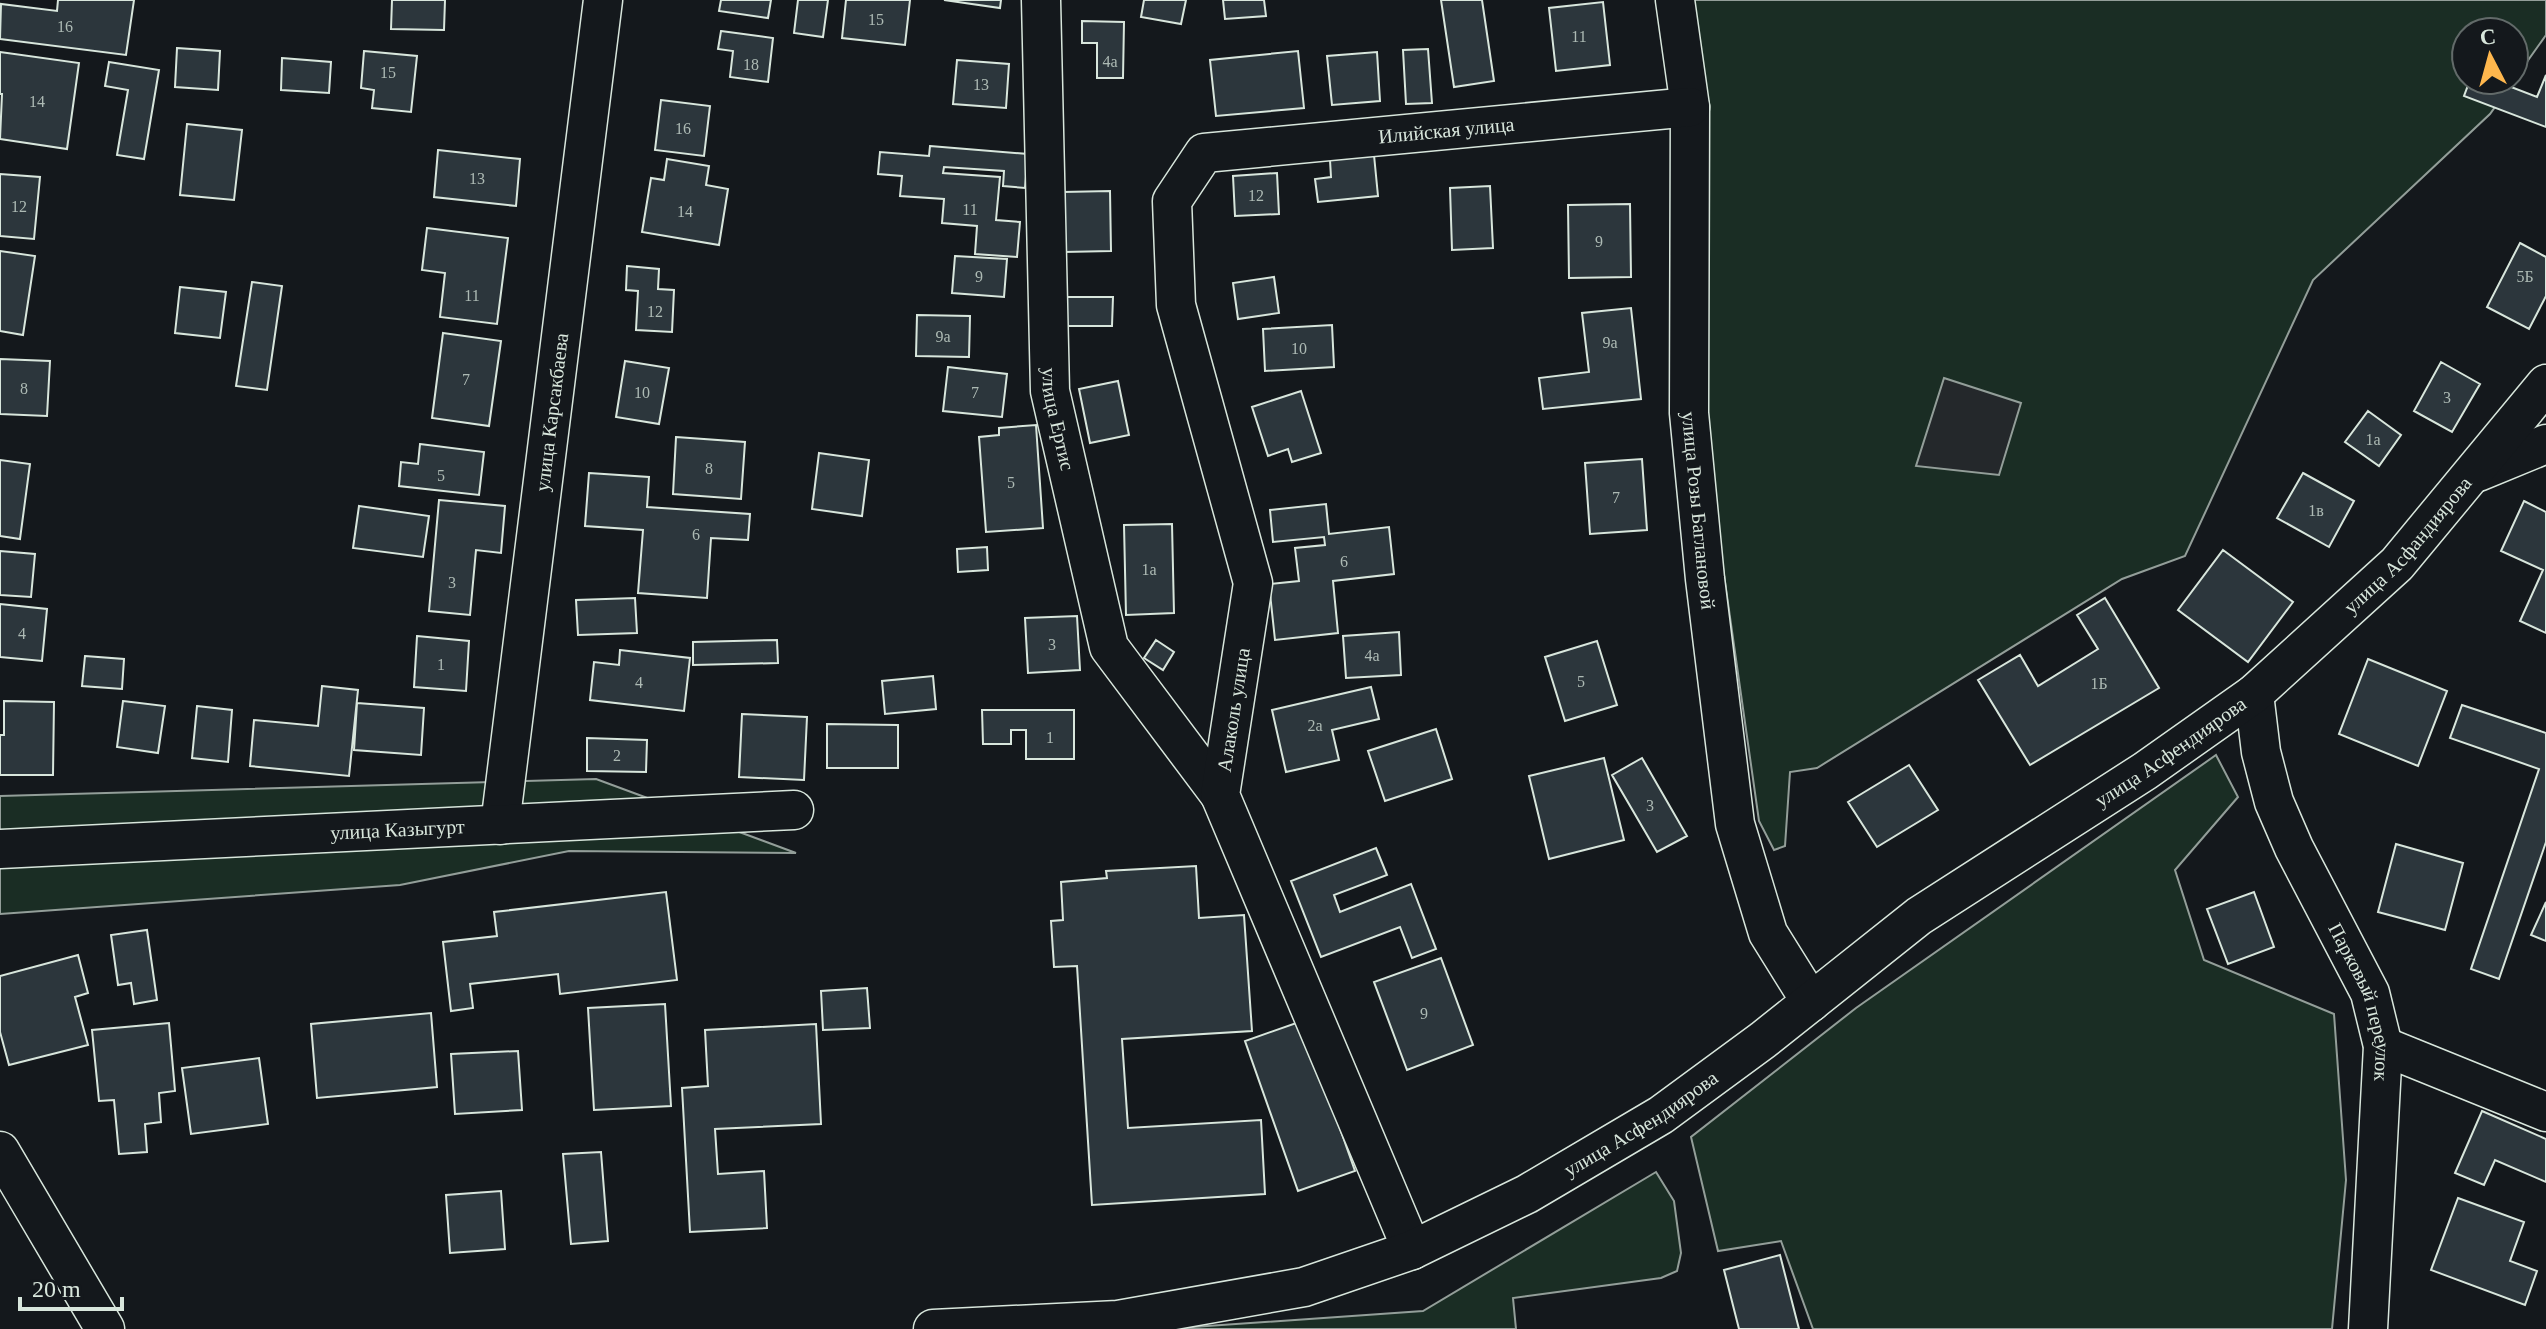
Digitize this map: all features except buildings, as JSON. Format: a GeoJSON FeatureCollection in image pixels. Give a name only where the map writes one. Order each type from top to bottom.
{"type":"FeatureCollection","features":[{"type":"Feature","properties":{"kind":"street","name":"улица Карсакбаева"},"geometry":{"type":"LineString","coordinates":[[500,825],[603,0]]}},
{"type":"Feature","properties":{"kind":"street","name":"улица Ертис"},"geometry":{"type":"LineString","coordinates":[[1041,0],[1050,391],[1109,647],[1220,795]]}},
{"type":"Feature","properties":{"kind":"street","name":"улица Розы Баглановой"},"geometry":{"type":"LineString","coordinates":[[1675,0],[1690,107],[1689,413],[1705,579],[1735,824],[1768,933],[1811,1002]]}},
{"type":"Feature","properties":{"kind":"street","name":"Илийская улица"},"geometry":{"type":"LineString","coordinates":[[1204,153],[1690,107]]}},
{"type":"Feature","properties":{"kind":"street","name":"Алаколь улица"},"geometry":{"type":"LineString","coordinates":[[1204,153],[1172,201],[1176,305],[1253,583],[1220,795],[1412,1250]]}},
{"type":"Feature","properties":{"kind":"street","name":"улица Асфандиярова"},"geometry":{"type":"LineString","coordinates":[[2254,694],[2397,564],[2546,384]]}},
{"type":"Feature","properties":{"kind":"street"},"geometry":{"type":"LineString","coordinates":[[2472,474],[2540,452]]}},
{"type":"Feature","properties":{"kind":"street","name":"улица Асфендиярова"},"geometry":{"type":"LineString","coordinates":[[933,1329],[1118,1320],[1304,1287],[1412,1250],[1527,1194],[1661,1115],[1919,916],[2145,771],[2254,694]]}},
{"type":"Feature","properties":{"kind":"street","name":"Парковый переулок"},"geometry":{"type":"LineString","coordinates":[[2254,694],[2261,752],[2274,802],[2294,848],[2370,993],[2383,1046],[2368,1329]]}},
{"type":"Feature","properties":{"kind":"street","name":"улица Казыгурт"},"geometry":{"type":"LineString","coordinates":[[0,849],[794,810]]}},
{"type":"Feature","properties":{"kind":"street"},"geometry":{"type":"LineString","coordinates":[[2383,1046],[2546,1112]]}},
{"type":"Feature","properties":{"kind":"street"},"geometry":{"type":"LineString","coordinates":[[0,1151],[105,1329]]}},
{"type":"Feature","properties":{"kind":"street"},"geometry":{"type":"LineString","coordinates":[[2369,1284],[2391,1323],[2398,1329]]}},
{"type":"Feature","properties":{"kind":"green space"},"geometry":{"type":"Polygon","coordinates":[[[1690,0],[2546,0],[2546,35],[2530,58],[2530,16],[2450,16],[2450,96],[2503,96],[2490,114],[2313,280],[2185,556],[2122,579],[1817,768],[1790,772],[1785,846],[1774,850],[1759,821],[1696,378],[1690,0]]]}},
{"type":"Feature","properties":{"kind":"green space"},"geometry":{"type":"Polygon","coordinates":[[[2216,755],[2238,797],[2175,870],[2204,960],[2334,1014],[2346,1180],[2332,1329],[1813,1329],[1781,1241],[1718,1251],[1691,1137],[1856,1008],[2216,755]]]}},
{"type":"Feature","properties":{"kind":"green space"},"geometry":{"type":"Polygon","coordinates":[[[596,779],[796,853],[569,851],[400,885],[0,914],[0,796],[596,779]]]}},
{"type":"Feature","properties":{"kind":"green space"},"geometry":{"type":"Polygon","coordinates":[[[1656,1172],[1674,1201],[1681,1253],[1677,1271],[1661,1278],[1513,1298],[1516,1329],[1164,1329],[1423,1311],[1656,1172]]]}},
{"type":"Feature","properties":{"kind":"shaded area"},"geometry":{"type":"Polygon","coordinates":[[[1944,378],[2021,403],[1999,475],[1916,466],[1944,378]]]}}]}
